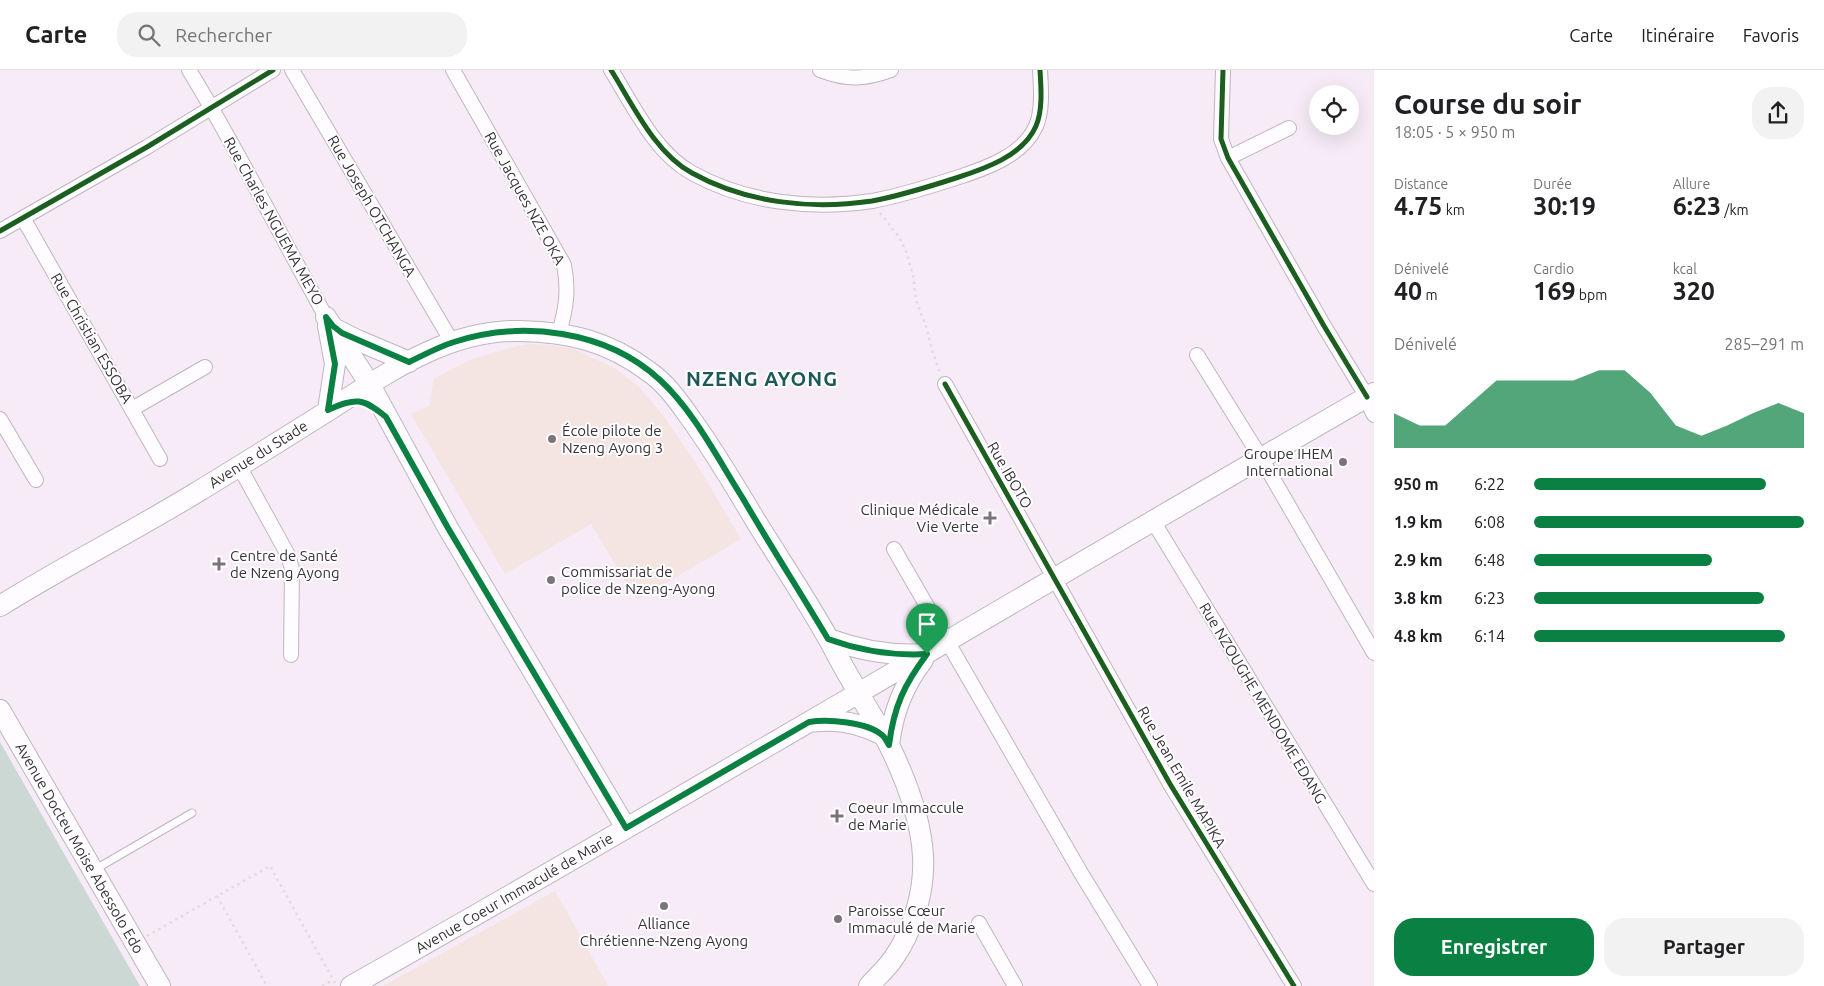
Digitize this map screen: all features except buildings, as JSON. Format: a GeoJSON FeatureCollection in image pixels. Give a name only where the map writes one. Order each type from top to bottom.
{"type":"FeatureCollection","features":[{"type":"Feature","properties":{"kind":"main road"},"geometry":{"type":"LineString","coordinates":[[326,317],[342,333],[402,365],[388,382],[384,393],[386,417]]}},
{"type":"Feature","properties":{"kind":"main road"},"geometry":{"type":"LineString","coordinates":[[326,317],[335,364],[328,410]]}},
{"type":"Feature","properties":{"kind":"main road","name":"Rue Charles NGUEMA MEYO"},"geometry":{"type":"LineString","coordinates":[[326,317],[370,383],[386,417],[448,528],[626,828]]}},
{"type":"Feature","properties":{"kind":"main road","name":"Avenue du Stade"},"geometry":{"type":"LineString","coordinates":[[0,606],[46,577],[240,466],[370,383],[402,365],[452,342],[496,332],[559,333],[584,338],[617,351],[650,371],[666,387],[705,438],[832,645],[858,694],[886,740],[907,787],[916,816],[922,852],[923,881],[908,932],[894,957],[869,986]]}},
{"type":"Feature","properties":{"kind":"main road"},"geometry":{"type":"LineString","coordinates":[[328,410],[350,401],[361,402],[375,408],[386,417]]}},
{"type":"Feature","properties":{"kind":"main road","name":"Avenue Coeur Immaculé de Marie"},"geometry":{"type":"LineString","coordinates":[[342,983],[626,828],[1261,458],[1370,401]]}},
{"type":"Feature","properties":{"kind":"main road"},"geometry":{"type":"LineString","coordinates":[[817,718],[836,696],[838,687],[832,645],[879,653],[927,654]]}},
{"type":"Feature","properties":{"kind":"main road"},"geometry":{"type":"LineString","coordinates":[[817,718],[867,728],[886,740],[903,690],[909,678],[927,654]]}},
{"type":"Feature","properties":{"kind":"main road","name":"Avenue Docteu Moise Abessolo Edo"},"geometry":{"type":"LineString","coordinates":[[0,710],[160,986]]}},
{"type":"Feature","properties":{"kind":"street","name":"Rue Charles NGUEMA MEYO"},"geometry":{"type":"LineString","coordinates":[[189,70],[212,108],[326,317]]}},
{"type":"Feature","properties":{"kind":"street"},"geometry":{"type":"LineString","coordinates":[[0,231],[212,108],[273,70]]}},
{"type":"Feature","properties":{"kind":"street","name":"Rue Joseph OTCHANGA"},"geometry":{"type":"LineString","coordinates":[[292,70],[452,342]]}},
{"type":"Feature","properties":{"kind":"street","name":"Rue Jacques NZE OKA"},"geometry":{"type":"LineString","coordinates":[[453,70],[564,265],[568,282],[567,298],[559,333]]}},
{"type":"Feature","properties":{"kind":"street"},"geometry":{"type":"LineString","coordinates":[[612,70],[656,141],[664,152],[676,162],[700,177],[733,191],[774,201],[822,204],[875,200],[916,190],[968,174],[1007,157],[1021,146],[1036,126],[1040,93],[1040,70]]}},
{"type":"Feature","properties":{"kind":"street"},"geometry":{"type":"LineString","coordinates":[[820,70],[835,76],[854,78],[871,76],[891,70]]}},
{"type":"Feature","properties":{"kind":"street"},"geometry":{"type":"LineString","coordinates":[[1223,70],[1221,139],[1228,158],[1324,326],[1370,401]]}},
{"type":"Feature","properties":{"kind":"street"},"geometry":{"type":"LineString","coordinates":[[1228,158],[1289,128]]}},
{"type":"Feature","properties":{"kind":"street","name":"Rue Christian ESSOBA"},"geometry":{"type":"LineString","coordinates":[[23,218],[160,459]]}},
{"type":"Feature","properties":{"kind":"street"},"geometry":{"type":"LineString","coordinates":[[1196,355],[1261,458],[1374,652]]}},
{"type":"Feature","properties":{"kind":"street"},"geometry":{"type":"LineString","coordinates":[[132,409],[205,367]]}},
{"type":"Feature","properties":{"kind":"street","name":"Rue IBOTO"},"geometry":{"type":"LineString","coordinates":[[945,384],[1053,578]]}},
{"type":"Feature","properties":{"kind":"street"},"geometry":{"type":"LineString","coordinates":[[0,419],[36,480]]}},
{"type":"Feature","properties":{"kind":"street"},"geometry":{"type":"LineString","coordinates":[[240,466],[288,555],[292,569],[291,655]]}},
{"type":"Feature","properties":{"kind":"street","name":"Rue NZOUGHE MENDOME EDANG"},"geometry":{"type":"LineString","coordinates":[[1153,521],[1374,884]]}},
{"type":"Feature","properties":{"kind":"street"},"geometry":{"type":"LineString","coordinates":[[894,548],[1080,874],[1150,986]]}},
{"type":"Feature","properties":{"kind":"street","name":"Rue Jean Emile MAPIKA"},"geometry":{"type":"LineString","coordinates":[[1053,578],[1170,784],[1294,986]]}},
{"type":"Feature","properties":{"kind":"street"},"geometry":{"type":"LineString","coordinates":[[979,923],[1015,986]]}},
{"type":"Feature","properties":{"kind":"lane"},"geometry":{"type":"LineString","coordinates":[[94,870],[192,813]]}},
{"type":"Feature","properties":{"kind":"path"},"geometry":{"type":"LineString","coordinates":[[875,200],[884,218],[895,230],[906,251],[913,276],[916,300],[945,384]]}},
{"type":"Feature","properties":{"kind":"path"},"geometry":{"type":"LineString","coordinates":[[135,943],[270,866],[342,983]]}},
{"type":"Feature","properties":{"kind":"path"},"geometry":{"type":"LineString","coordinates":[[217,896],[268,986]]}},
{"type":"Feature","properties":{"kind":"path"},"geometry":{"type":"LineString","coordinates":[[322,986],[342,983]]}},
{"type":"Feature","properties":{"kind":"path"},"geometry":{"type":"LineString","coordinates":[[336,986],[342,983]]}},
{"type":"Feature","properties":{"kind":"shaded area","name":"École pilote de Nzeng Ayong 3"},"geometry":{"type":"Polygon","coordinates":[[[530,344],[574,349],[616,369],[640,388],[662,414],[696,463],[741,539],[637,600],[591,524],[505,574],[411,414],[429,406],[434,379],[469,360],[530,344]]]}},
{"type":"Feature","properties":{"kind":"shaded area"},"geometry":{"type":"Polygon","coordinates":[[[0,742],[140,986],[0,986],[0,742]]]}},
{"type":"Feature","properties":{"kind":"shaded area"},"geometry":{"type":"Polygon","coordinates":[[[555,891],[608,986],[383,986],[555,891]]]}},
{"type":"Feature","properties":{"kind":"cycle path"},"geometry":{"type":"LineString","coordinates":[[0,231],[147,147],[273,70]]}},
{"type":"Feature","properties":{"kind":"cycle path"},"geometry":{"type":"LineString","coordinates":[[611,70],[656,141],[679,164],[692,173],[734,191],[757,197],[779,202],[826,205],[872,201],[904,194],[990,166],[1002,160],[1022,146],[1036,126],[1040,113],[1040,70]]}},
{"type":"Feature","properties":{"kind":"cycle path"},"geometry":{"type":"LineString","coordinates":[[1223,70],[1221,139],[1228,158],[1367,397]]}},
{"type":"Feature","properties":{"kind":"cycle path"},"geometry":{"type":"LineString","coordinates":[[945,384],[1170,784],[1294,986]]}},
{"type":"Feature","properties":{"kind":"place","name":"École pilote de Nzeng Ayong 3"},"geometry":{"type":"Point","coordinates":[552,439]}},
{"type":"Feature","properties":{"kind":"place","name":"Groupe IHEM International"},"geometry":{"type":"Point","coordinates":[1343,462]}},
{"type":"Feature","properties":{"kind":"place","name":"Clinique Médicale Vie Verte"},"geometry":{"type":"Point","coordinates":[990,518]}},
{"type":"Feature","properties":{"kind":"place","name":"Centre de Santé de Nzeng Ayong"},"geometry":{"type":"Point","coordinates":[219,564]}},
{"type":"Feature","properties":{"kind":"place","name":"Commissariat de police de Nzeng-Ayong"},"geometry":{"type":"Point","coordinates":[551,580]}},
{"type":"Feature","properties":{"kind":"place","name":"Coeur Immaccule de Marie"},"geometry":{"type":"Point","coordinates":[837,816]}},
{"type":"Feature","properties":{"kind":"place","name":"Alliance Chrétienne-Nzeng Ayong"},"geometry":{"type":"Point","coordinates":[664,906]}},
{"type":"Feature","properties":{"kind":"place","name":"Paroisse Cœur Immaculé de Marie"},"geometry":{"type":"Point","coordinates":[838,919]}},
{"type":"Feature","properties":{"kind":"district","name":"NZENG AYONG"},"geometry":{"type":"Point","coordinates":[762,378]}},
{"type":"Feature","properties":{"kind":"route"},"geometry":{"type":"LineString","coordinates":[[326,317],[342,333],[409,362],[452,342],[496,332],[559,333],[584,338],[617,351],[650,371],[687,412],[705,438],[828,639],[872,652],[903,655],[927,654],[909,678],[903,690],[891,726],[889,745],[883,735],[858,725],[830,720],[809,722],[626,828],[448,528],[386,417],[375,408],[361,402],[350,401],[328,410],[335,364],[326,317]]}}]}
